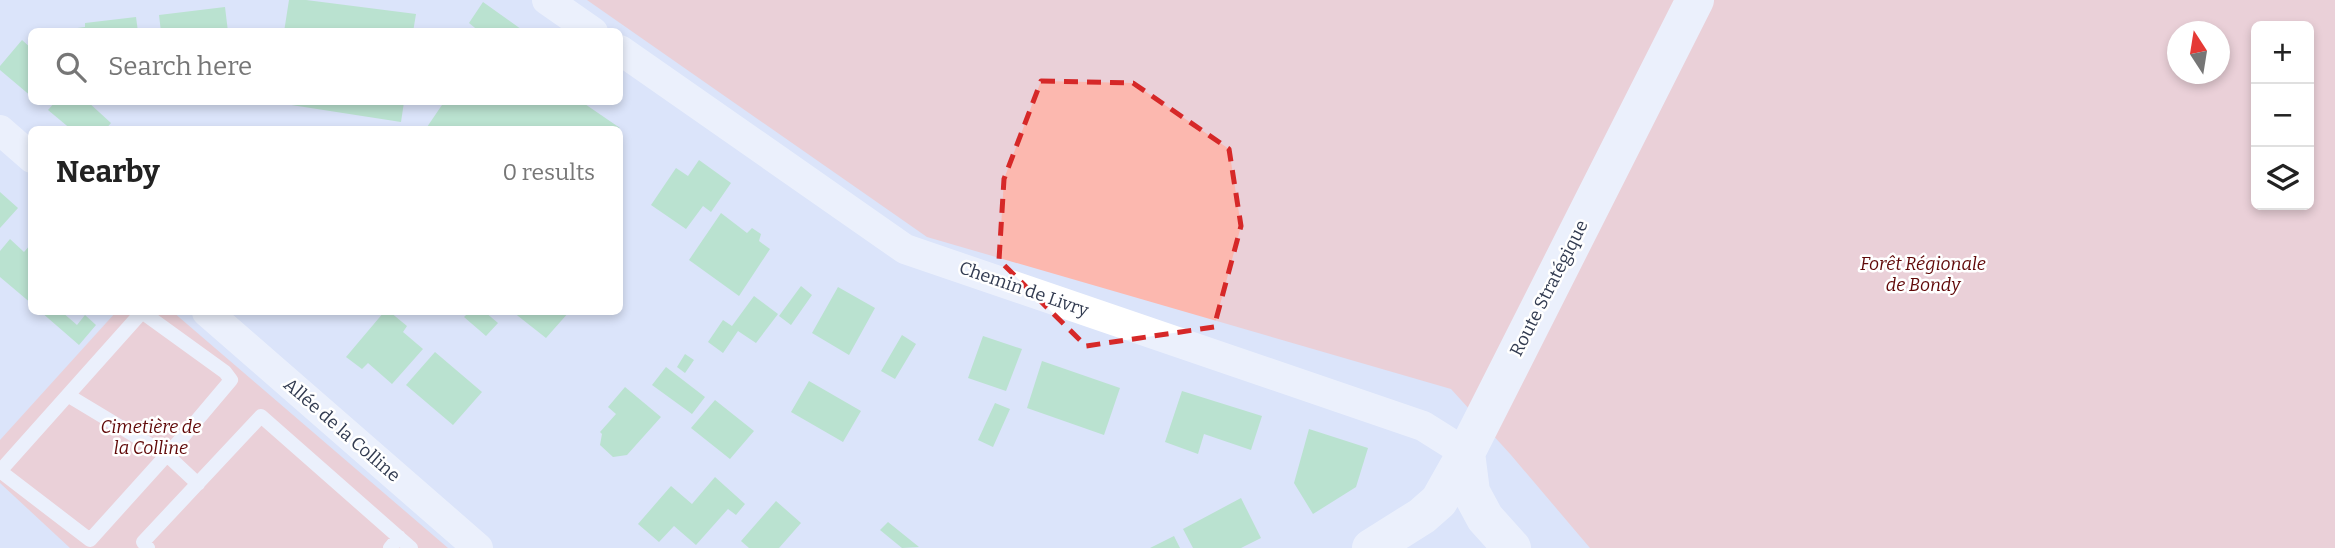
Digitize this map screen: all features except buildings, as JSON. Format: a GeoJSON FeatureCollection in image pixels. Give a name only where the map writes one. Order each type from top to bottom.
{"type":"FeatureCollection","features":[{"type":"Feature","properties":{"kind":"street"},"geometry":{"type":"LineString","coordinates":[[547,0],[587,28]]}},
{"type":"Feature","properties":{"kind":"street","name":"Route Stratégique"},"geometry":{"type":"LineString","coordinates":[[1371,548],[1419,532],[1438,501],[1466,453],[1695,0]]}},
{"type":"Feature","properties":{"kind":"street","name":"Chemin de Livry"},"geometry":{"type":"LineString","coordinates":[[623,52],[905,249],[1423,426],[1466,453]]}},
{"type":"Feature","properties":{"kind":"street"},"geometry":{"type":"LineString","coordinates":[[0,130],[28,154]]}},
{"type":"Feature","properties":{"kind":"street","name":"Allée de la Colline"},"geometry":{"type":"LineString","coordinates":[[210,315],[478,548]]}},
{"type":"Feature","properties":{"kind":"street"},"geometry":{"type":"LineString","coordinates":[[1466,453],[1471,492],[1485,518],[1512,548]]}},
{"type":"Feature","properties":{"kind":"lane"},"geometry":{"type":"LineString","coordinates":[[139,315],[0,471],[90,540],[231,380],[225,372],[146,315]]}},
{"type":"Feature","properties":{"kind":"lane"},"geometry":{"type":"LineString","coordinates":[[69,396],[167,455],[198,484]]}},
{"type":"Feature","properties":{"kind":"lane"},"geometry":{"type":"LineString","coordinates":[[146,545],[261,416],[395,543],[411,548]]}},
{"type":"Feature","properties":{"kind":"highlighted area"},"geometry":{"type":"Polygon","coordinates":[[[1041,81],[1133,83],[1229,149],[1241,226],[1214,327],[1086,346],[999,260],[1004,179],[1041,81]]]}},
{"type":"Feature","properties":{"kind":"green space","name":"Forêt Régionale de Bondy"},"geometry":{"type":"Polygon","coordinates":[[[587,0],[2335,0],[2335,548],[1590,548],[1451,389],[927,237],[587,0]]]}},
{"type":"Feature","properties":{"kind":"green space","name":"Cimetière de la Colline"},"geometry":{"type":"Polygon","coordinates":[[[113,315],[176,315],[448,548],[70,548],[0,483],[0,440],[113,315]]]}}]}
